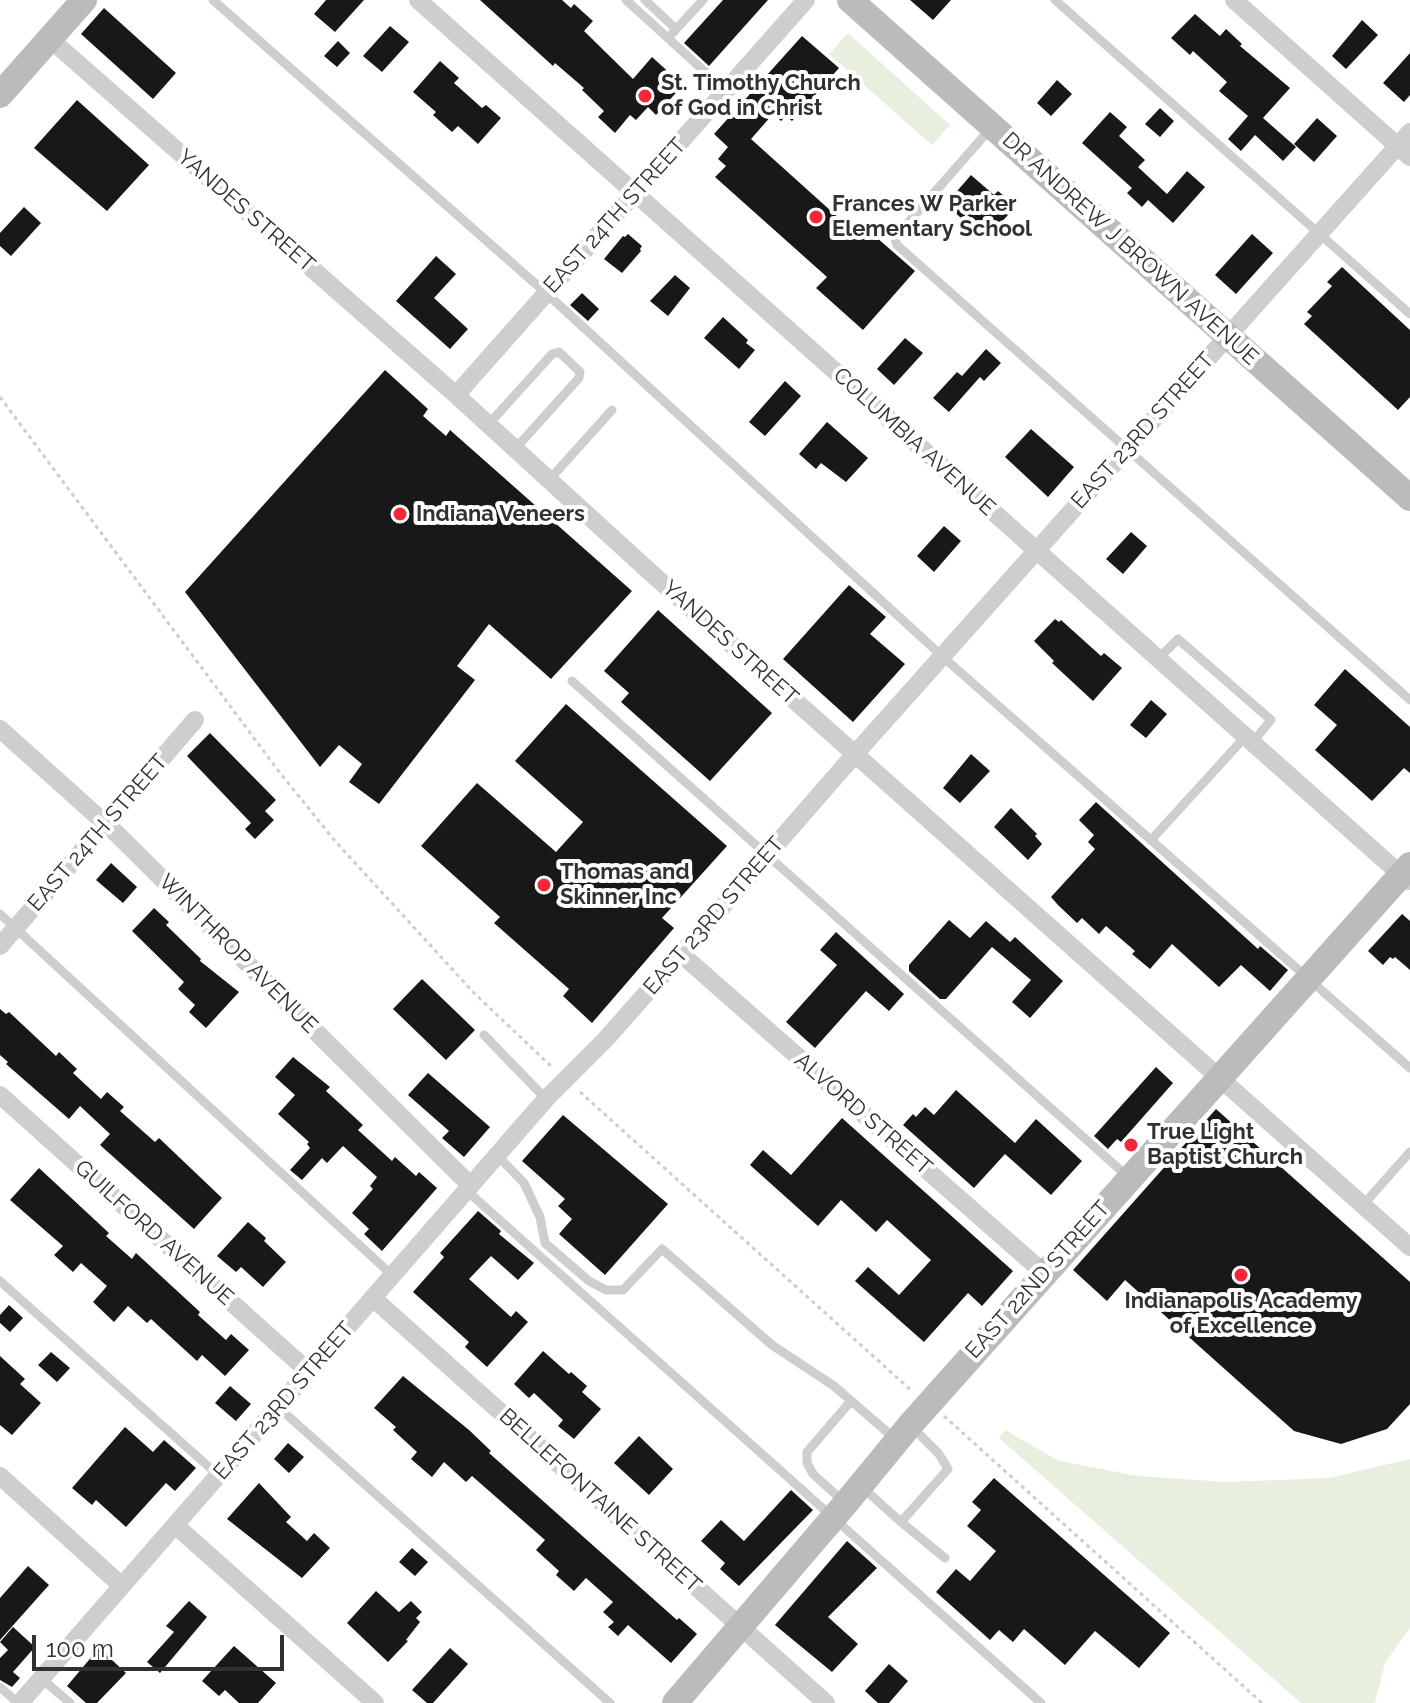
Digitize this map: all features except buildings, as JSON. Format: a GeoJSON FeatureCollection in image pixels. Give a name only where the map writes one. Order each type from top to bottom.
{"type":"FeatureCollection","features":[{"type":"Feature","properties":{"kind":"main road"},"geometry":{"type":"LineString","coordinates":[[0,95],[84,0]]}},
{"type":"Feature","properties":{"kind":"main road","name":"DR ANDREW J BROWN AVENUE"},"geometry":{"type":"LineString","coordinates":[[850,0],[1410,498]]}},
{"type":"Feature","properties":{"kind":"main road","name":"EAST 22ND STREET"},"geometry":{"type":"LineString","coordinates":[[675,1703],[903,1433],[1044,1273],[1407,874]]}},
{"type":"Feature","properties":{"kind":"street","name":"COLUMBIA AVENUE"},"geometry":{"type":"LineString","coordinates":[[418,0],[1249,740],[1407,874]]}},
{"type":"Feature","properties":{"kind":"street","name":"EAST 24TH STREET"},"geometry":{"type":"LineString","coordinates":[[456,395],[806,0]]}},
{"type":"Feature","properties":{"kind":"street"},"geometry":{"type":"LineString","coordinates":[[1234,0],[1406,145]]}},
{"type":"Feature","properties":{"kind":"street","name":"YANDES STREET"},"geometry":{"type":"LineString","coordinates":[[50,39],[456,395],[1410,1247]]}},
{"type":"Feature","properties":{"kind":"street","name":"EAST 23RD STREET"},"geometry":{"type":"LineString","coordinates":[[19,1703],[374,1299],[496,1155],[605,1040],[855,754],[1320,234],[1406,145]]}},
{"type":"Feature","properties":{"kind":"street","name":"EAST 24TH STREET"},"geometry":{"type":"LineString","coordinates":[[0,946],[195,720]]}},
{"type":"Feature","properties":{"kind":"street","name":"WINTHROP AVENUE"},"geometry":{"type":"LineString","coordinates":[[0,729],[106,824],[468,1187]]}},
{"type":"Feature","properties":{"kind":"street","name":"ALVORD STREET"},"geometry":{"type":"LineString","coordinates":[[681,954],[1044,1273]]}},
{"type":"Feature","properties":{"kind":"street","name":"GUILFORD AVENUE"},"geometry":{"type":"LineString","coordinates":[[0,1095],[309,1372]]}},
{"type":"Feature","properties":{"kind":"street","name":"BELLEFONTAINE STREET"},"geometry":{"type":"LineString","coordinates":[[374,1299],[826,1703]]}},
{"type":"Feature","properties":{"kind":"street"},"geometry":{"type":"LineString","coordinates":[[0,1476],[122,1586]]}},
{"type":"Feature","properties":{"kind":"street"},"geometry":{"type":"LineString","coordinates":[[175,1525],[375,1703]]}},
{"type":"Feature","properties":{"kind":"lane"},"geometry":{"type":"LineString","coordinates":[[213,0],[546,293],[943,657],[1410,1068]]}},
{"type":"Feature","properties":{"kind":"lane"},"geometry":{"type":"LineString","coordinates":[[626,0],[726,91]]}},
{"type":"Feature","properties":{"kind":"lane"},"geometry":{"type":"LineString","coordinates":[[645,0],[676,29]]}},
{"type":"Feature","properties":{"kind":"lane"},"geometry":{"type":"LineString","coordinates":[[668,38],[703,0]]}},
{"type":"Feature","properties":{"kind":"lane"},"geometry":{"type":"LineString","coordinates":[[1055,0],[1410,314]]}},
{"type":"Feature","properties":{"kind":"lane"},"geometry":{"type":"LineString","coordinates":[[992,126],[899,233],[895,239],[897,245],[1410,700]]}},
{"type":"Feature","properties":{"kind":"lane"},"geometry":{"type":"LineString","coordinates":[[488,425],[552,354],[559,352],[580,372],[579,378],[515,449]]}},
{"type":"Feature","properties":{"kind":"lane"},"geometry":{"type":"LineString","coordinates":[[549,480],[612,410]]}},
{"type":"Feature","properties":{"kind":"lane"},"geometry":{"type":"LineString","coordinates":[[1152,839],[1271,720],[1178,639],[1158,659]]}},
{"type":"Feature","properties":{"kind":"lane"},"geometry":{"type":"LineString","coordinates":[[572,681],[1130,1178]]}},
{"type":"Feature","properties":{"kind":"lane"},"geometry":{"type":"LineString","coordinates":[[0,914],[393,1276]]}},
{"type":"Feature","properties":{"kind":"lane"},"geometry":{"type":"LineString","coordinates":[[484,1035],[546,1099]]}},
{"type":"Feature","properties":{"kind":"lane"},"geometry":{"type":"LineString","coordinates":[[1363,1205],[1410,1152]]}},
{"type":"Feature","properties":{"kind":"lane"},"geometry":{"type":"LineString","coordinates":[[496,1155],[524,1183],[540,1217],[545,1243],[589,1281],[606,1290],[623,1290],[662,1249],[772,1345],[834,1386],[851,1401],[903,1433],[930,1444],[948,1469],[901,1522]]}},
{"type":"Feature","properties":{"kind":"lane"},"geometry":{"type":"LineString","coordinates":[[468,1187],[847,1502],[1041,1703]]}},
{"type":"Feature","properties":{"kind":"lane"},"geometry":{"type":"LineString","coordinates":[[0,1281],[218,1475]]}},
{"type":"Feature","properties":{"kind":"lane"},"geometry":{"type":"LineString","coordinates":[[851,1401],[807,1452],[807,1463],[813,1474],[847,1502],[901,1522],[945,1558]]}},
{"type":"Feature","properties":{"kind":"lane"},"geometry":{"type":"LineString","coordinates":[[278,1407],[610,1703]]}},
{"type":"Feature","properties":{"kind":"lane"},"geometry":{"type":"LineString","coordinates":[[42,1679],[70,1703]]}},
{"type":"Feature","properties":{"kind":"lane"},"geometry":{"type":"LineString","coordinates":[[0,1687],[19,1703]]}},
{"type":"Feature","properties":{"kind":"path"},"geometry":{"type":"LineString","coordinates":[[0,397],[277,769],[335,841],[474,993],[557,1071]]}},
{"type":"Feature","properties":{"kind":"path"},"geometry":{"type":"LineString","coordinates":[[574,1087],[918,1396]]}},
{"type":"Feature","properties":{"kind":"path"},"geometry":{"type":"LineString","coordinates":[[946,1417],[1262,1703]]}},
{"type":"Feature","properties":{"kind":"green space"},"geometry":{"type":"Polygon","coordinates":[[[848,33],[950,125],[932,145],[829,54],[848,33]]]}},
{"type":"Feature","properties":{"kind":"green space"},"geometry":{"type":"Polygon","coordinates":[[[1005,1430],[1059,1461],[1138,1476],[1227,1482],[1329,1478],[1410,1459],[1410,1628],[1385,1663],[1375,1703],[1301,1703],[999,1438],[1005,1430]]]}},
{"type":"Feature","properties":{"kind":"place","name":"St. Timothy Church of God in Christ"},"geometry":{"type":"Point","coordinates":[645,96]}},
{"type":"Feature","properties":{"kind":"place","name":"Frances W Parker Elementary School"},"geometry":{"type":"Point","coordinates":[816,217]}},
{"type":"Feature","properties":{"kind":"place","name":"Indiana Veneers"},"geometry":{"type":"Point","coordinates":[400,514]}},
{"type":"Feature","properties":{"kind":"place","name":"Thomas and Skinner Inc"},"geometry":{"type":"Point","coordinates":[544,885]}},
{"type":"Feature","properties":{"kind":"place","name":"True Light Baptist Church"},"geometry":{"type":"Point","coordinates":[1131,1145]}},
{"type":"Feature","properties":{"kind":"place","name":"Indianapolis Academy of Excellence"},"geometry":{"type":"Point","coordinates":[1241,1275]}}]}
